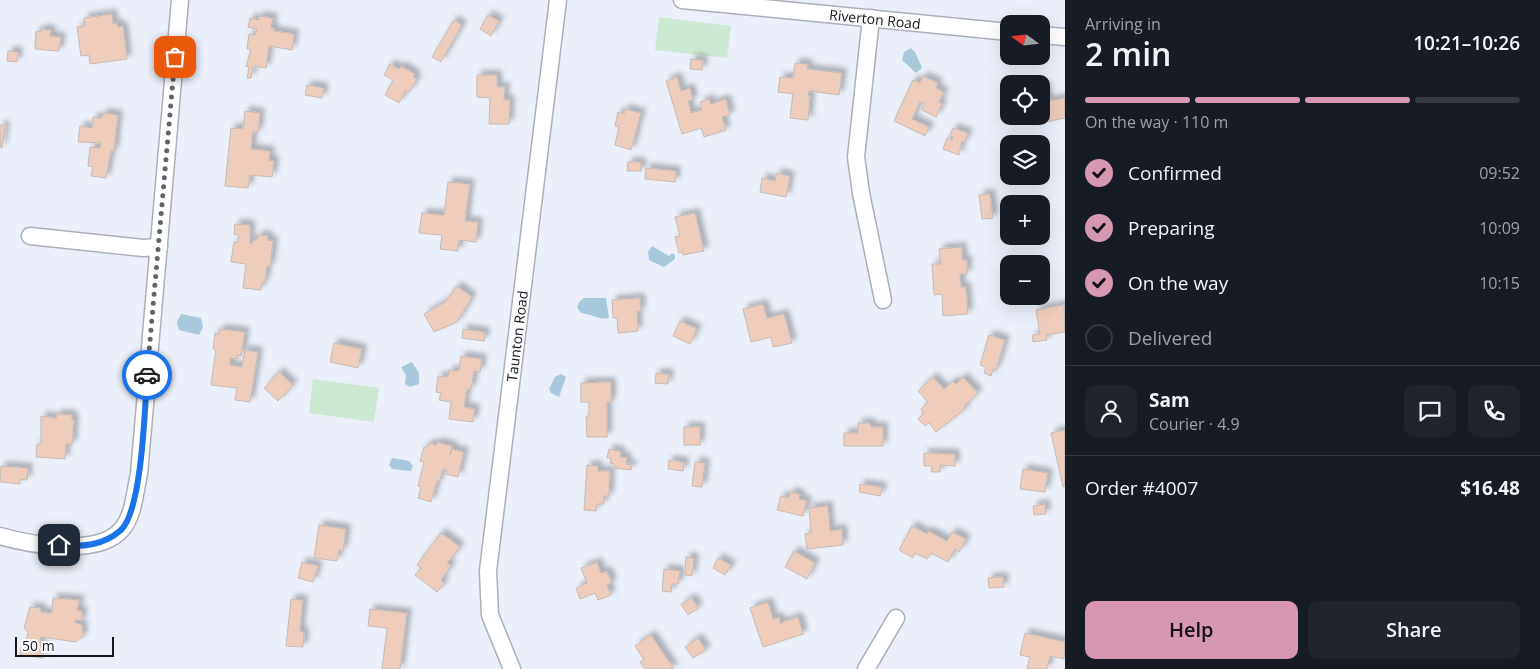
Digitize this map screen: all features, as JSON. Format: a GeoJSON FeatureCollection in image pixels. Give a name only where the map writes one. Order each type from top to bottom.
{"type":"FeatureCollection","features":[{"type":"Feature","properties":{"kind":"street"},"geometry":{"type":"LineString","coordinates":[[0,536],[16,541],[77,546],[102,543],[122,529],[132,509],[139,474],[180,0]]}},
{"type":"Feature","properties":{"kind":"street","name":"Taunton Road"},"geometry":{"type":"LineString","coordinates":[[512,669],[490,615],[488,571],[558,0]]}},
{"type":"Feature","properties":{"kind":"street","name":"Riverton Road"},"geometry":{"type":"LineString","coordinates":[[682,0],[1000,31]]}},
{"type":"Feature","properties":{"kind":"street"},"geometry":{"type":"LineString","coordinates":[[871,18],[856,158],[861,193],[883,300]]}},
{"type":"Feature","properties":{"kind":"street"},"geometry":{"type":"LineString","coordinates":[[1050,36],[1065,37]]}},
{"type":"Feature","properties":{"kind":"street"},"geometry":{"type":"LineString","coordinates":[[30,236],[143,248],[159,246]]}},
{"type":"Feature","properties":{"kind":"street"},"geometry":{"type":"LineString","coordinates":[[866,669],[896,618]]}},
{"type":"Feature","properties":{"kind":"green space"},"geometry":{"type":"Polygon","coordinates":[[[659,17],[731,26],[727,58],[655,50],[659,17]]]}},
{"type":"Feature","properties":{"kind":"green space"},"geometry":{"type":"Polygon","coordinates":[[[313,379],[379,388],[374,422],[309,413],[313,379]]]}},
{"type":"Feature","properties":{"kind":"water"},"geometry":{"type":"Polygon","coordinates":[[[911,48],[915,52],[922,68],[916,73],[902,60],[904,52],[911,48]]]}},
{"type":"Feature","properties":{"kind":"water"},"geometry":{"type":"Polygon","coordinates":[[[652,246],[669,256],[672,253],[675,255],[675,259],[664,267],[649,260],[648,252],[652,246]]]}},
{"type":"Feature","properties":{"kind":"water"},"geometry":{"type":"Polygon","coordinates":[[[584,298],[606,298],[609,318],[581,313],[577,307],[584,298]]]}},
{"type":"Feature","properties":{"kind":"water"},"geometry":{"type":"Polygon","coordinates":[[[181,314],[201,318],[203,327],[199,335],[179,330],[177,322],[181,314]]]}},
{"type":"Feature","properties":{"kind":"water"},"geometry":{"type":"Polygon","coordinates":[[[412,362],[419,373],[419,384],[410,387],[405,384],[406,375],[401,367],[412,362]]]}},
{"type":"Feature","properties":{"kind":"water"},"geometry":{"type":"Polygon","coordinates":[[[561,374],[566,377],[559,397],[551,393],[549,389],[555,377],[561,374]]]}},
{"type":"Feature","properties":{"kind":"water"},"geometry":{"type":"Polygon","coordinates":[[[392,458],[409,461],[413,466],[411,471],[392,469],[389,465],[392,458]]]}},
{"type":"Feature","properties":{"kind":"building"},"geometry":{"type":"Polygon","coordinates":[[[112,14],[113,24],[117,23],[118,27],[123,26],[127,59],[90,64],[89,55],[81,56],[77,27],[85,26],[84,18],[112,14]]]}},
{"type":"Feature","properties":{"kind":"building"},"geometry":{"type":"Polygon","coordinates":[[[488,15],[499,21],[491,36],[480,29],[488,15]]]}},
{"type":"Feature","properties":{"kind":"building"},"geometry":{"type":"Polygon","coordinates":[[[259,16],[273,18],[271,28],[275,29],[273,31],[294,34],[292,50],[269,46],[266,68],[253,66],[251,78],[247,78],[249,67],[246,66],[251,50],[247,49],[249,34],[255,35],[257,29],[248,27],[250,18],[259,20],[259,16]]]}},
{"type":"Feature","properties":{"kind":"building"},"geometry":{"type":"Polygon","coordinates":[[[454,20],[462,25],[441,62],[432,57],[454,20]]]}},
{"type":"Feature","properties":{"kind":"building"},"geometry":{"type":"Polygon","coordinates":[[[41,29],[51,30],[50,36],[61,37],[59,51],[35,49],[36,31],[41,32],[41,29]]]}},
{"type":"Feature","properties":{"kind":"building"},"geometry":{"type":"Polygon","coordinates":[[[8,51],[18,52],[17,62],[7,61],[8,51]]]}},
{"type":"Feature","properties":{"kind":"building"},"geometry":{"type":"Polygon","coordinates":[[[691,59],[703,60],[702,70],[690,69],[691,59]]]}},
{"type":"Feature","properties":{"kind":"building"},"geometry":{"type":"Polygon","coordinates":[[[795,63],[808,64],[807,69],[842,73],[839,95],[809,91],[808,120],[790,118],[793,94],[778,92],[780,77],[793,78],[795,63]]]}},
{"type":"Feature","properties":{"kind":"building"},"geometry":{"type":"Polygon","coordinates":[[[390,64],[399,69],[401,66],[415,74],[413,77],[417,79],[409,92],[406,90],[399,103],[385,95],[393,80],[384,75],[390,64]]]}},
{"type":"Feature","properties":{"kind":"building"},"geometry":{"type":"Polygon","coordinates":[[[477,75],[497,75],[497,87],[505,87],[504,100],[510,100],[509,124],[489,124],[490,98],[477,97],[477,75]]]}},
{"type":"Feature","properties":{"kind":"building"},"geometry":{"type":"Polygon","coordinates":[[[923,76],[938,83],[936,88],[944,92],[939,102],[942,104],[936,117],[922,110],[925,103],[920,102],[912,119],[929,127],[925,136],[894,121],[913,80],[920,83],[923,76]]]}},
{"type":"Feature","properties":{"kind":"building"},"geometry":{"type":"Polygon","coordinates":[[[677,77],[681,91],[690,88],[693,100],[688,101],[691,113],[702,110],[700,102],[709,99],[711,104],[726,99],[730,115],[722,117],[726,130],[704,137],[701,128],[682,134],[666,81],[677,77]]]}},
{"type":"Feature","properties":{"kind":"building"},"geometry":{"type":"Polygon","coordinates":[[[307,85],[324,88],[322,98],[305,95],[307,85]]]}},
{"type":"Feature","properties":{"kind":"building"},"geometry":{"type":"Polygon","coordinates":[[[1065,98],[1065,118],[1050,121],[1050,101],[1065,98]]]}},
{"type":"Feature","properties":{"kind":"building"},"geometry":{"type":"Polygon","coordinates":[[[625,109],[641,113],[631,150],[615,145],[619,127],[615,126],[618,112],[624,114],[625,109]]]}},
{"type":"Feature","properties":{"kind":"building"},"geometry":{"type":"Polygon","coordinates":[[[245,111],[260,113],[258,132],[253,132],[251,149],[270,151],[269,160],[274,161],[272,177],[250,175],[248,188],[225,186],[231,128],[243,129],[245,111]]]}},
{"type":"Feature","properties":{"kind":"building"},"geometry":{"type":"Polygon","coordinates":[[[103,113],[118,115],[114,151],[111,151],[106,178],[91,176],[93,167],[88,166],[90,147],[100,148],[101,143],[78,142],[80,126],[92,128],[93,117],[102,118],[103,113]]]}},
{"type":"Feature","properties":{"kind":"building"},"geometry":{"type":"Polygon","coordinates":[[[0,125],[5,125],[2,148],[0,147],[0,125]]]}},
{"type":"Feature","properties":{"kind":"building"},"geometry":{"type":"Polygon","coordinates":[[[953,128],[968,133],[964,143],[962,141],[959,155],[943,149],[947,138],[952,140],[953,137],[950,136],[953,128]]]}},
{"type":"Feature","properties":{"kind":"building"},"geometry":{"type":"Polygon","coordinates":[[[628,162],[641,162],[641,171],[627,171],[628,162]]]}},
{"type":"Feature","properties":{"kind":"building"},"geometry":{"type":"Polygon","coordinates":[[[646,168],[676,171],[675,182],[645,179],[646,168]]]}},
{"type":"Feature","properties":{"kind":"building"},"geometry":{"type":"Polygon","coordinates":[[[777,173],[790,176],[786,197],[760,192],[762,178],[775,181],[777,173]]]}},
{"type":"Feature","properties":{"kind":"building"},"geometry":{"type":"Polygon","coordinates":[[[448,182],[470,184],[465,221],[478,222],[476,242],[459,240],[458,251],[440,249],[442,235],[419,233],[422,213],[444,215],[448,182]]]}},
{"type":"Feature","properties":{"kind":"building"},"geometry":{"type":"Polygon","coordinates":[[[990,194],[993,218],[982,219],[979,195],[990,194]]]}},
{"type":"Feature","properties":{"kind":"building"},"geometry":{"type":"Polygon","coordinates":[[[695,213],[704,251],[683,255],[682,252],[679,253],[675,237],[680,236],[675,217],[695,213]]]}},
{"type":"Feature","properties":{"kind":"building"},"geometry":{"type":"Polygon","coordinates":[[[235,224],[250,225],[250,243],[252,244],[253,240],[257,240],[258,235],[268,236],[267,240],[273,241],[270,267],[267,266],[265,282],[262,282],[261,290],[243,288],[246,264],[231,262],[234,242],[238,242],[239,235],[234,234],[235,224]]]}},
{"type":"Feature","properties":{"kind":"building"},"geometry":{"type":"Polygon","coordinates":[[[962,247],[962,260],[967,260],[967,274],[960,274],[961,287],[966,287],[968,314],[943,316],[942,294],[934,295],[932,264],[941,264],[939,249],[962,247]]]}},
{"type":"Feature","properties":{"kind":"building"},"geometry":{"type":"Polygon","coordinates":[[[457,286],[472,297],[457,322],[434,332],[424,314],[445,302],[457,286]]]}},
{"type":"Feature","properties":{"kind":"building"},"geometry":{"type":"Polygon","coordinates":[[[640,298],[641,311],[637,311],[638,331],[618,333],[617,318],[613,318],[612,300],[640,298]]]}},
{"type":"Feature","properties":{"kind":"building"},"geometry":{"type":"Polygon","coordinates":[[[763,304],[767,318],[784,314],[792,343],[773,347],[771,337],[751,342],[743,309],[763,304]]]}},
{"type":"Feature","properties":{"kind":"building"},"geometry":{"type":"Polygon","coordinates":[[[1064,305],[1065,332],[1046,335],[1047,340],[1033,342],[1032,335],[1040,334],[1036,310],[1064,305]]]}},
{"type":"Feature","properties":{"kind":"building"},"geometry":{"type":"Polygon","coordinates":[[[680,321],[697,329],[690,344],[673,336],[680,321]]]}},
{"type":"Feature","properties":{"kind":"building"},"geometry":{"type":"Polygon","coordinates":[[[220,329],[245,332],[241,356],[237,355],[237,359],[230,358],[230,365],[242,367],[245,350],[258,352],[250,402],[235,400],[237,388],[211,385],[216,349],[213,349],[215,333],[219,334],[220,329]]]}},
{"type":"Feature","properties":{"kind":"building"},"geometry":{"type":"Polygon","coordinates":[[[463,329],[485,332],[484,341],[462,338],[463,329]]]}},
{"type":"Feature","properties":{"kind":"building"},"geometry":{"type":"Polygon","coordinates":[[[989,335],[1005,340],[996,370],[993,369],[991,376],[984,373],[986,367],[980,365],[989,335]]]}},
{"type":"Feature","properties":{"kind":"building"},"geometry":{"type":"Polygon","coordinates":[[[334,343],[362,349],[358,368],[330,362],[334,343]]]}},
{"type":"Feature","properties":{"kind":"building"},"geometry":{"type":"Polygon","coordinates":[[[461,356],[482,359],[480,372],[474,371],[471,389],[467,389],[464,407],[475,409],[473,422],[449,419],[451,402],[439,400],[441,393],[436,392],[438,376],[448,377],[449,370],[459,371],[461,356]]]}},
{"type":"Feature","properties":{"kind":"building"},"geometry":{"type":"Polygon","coordinates":[[[279,372],[293,385],[278,401],[264,388],[279,372]]]}},
{"type":"Feature","properties":{"kind":"building"},"geometry":{"type":"Polygon","coordinates":[[[656,373],[669,374],[668,384],[655,383],[656,373]]]}},
{"type":"Feature","properties":{"kind":"building"},"geometry":{"type":"Polygon","coordinates":[[[933,377],[944,389],[953,381],[956,384],[963,377],[978,393],[964,406],[966,408],[936,432],[929,423],[925,426],[918,419],[923,414],[921,409],[928,402],[918,391],[933,377]]]}},
{"type":"Feature","properties":{"kind":"building"},"geometry":{"type":"Polygon","coordinates":[[[611,382],[611,402],[607,402],[607,437],[587,437],[586,416],[589,416],[589,402],[581,402],[581,383],[611,382]]]}},
{"type":"Feature","properties":{"kind":"building"},"geometry":{"type":"Polygon","coordinates":[[[57,414],[72,415],[72,420],[74,420],[72,445],[66,444],[65,459],[36,457],[37,444],[41,444],[41,416],[56,418],[57,414]]]}},
{"type":"Feature","properties":{"kind":"building"},"geometry":{"type":"Polygon","coordinates":[[[858,423],[870,423],[871,427],[883,427],[883,446],[844,446],[844,433],[858,433],[858,423]]]}},
{"type":"Feature","properties":{"kind":"building"},"geometry":{"type":"Polygon","coordinates":[[[684,427],[700,427],[700,445],[684,445],[684,427]]]}},
{"type":"Feature","properties":{"kind":"building"},"geometry":{"type":"Polygon","coordinates":[[[1065,430],[1065,486],[1063,487],[1051,433],[1065,430]]]}},
{"type":"Feature","properties":{"kind":"building"},"geometry":{"type":"Polygon","coordinates":[[[437,442],[452,446],[450,455],[452,449],[464,452],[458,477],[446,474],[447,470],[443,469],[439,482],[437,481],[431,502],[418,498],[421,487],[418,486],[424,462],[420,461],[424,447],[428,447],[429,443],[436,445],[437,442]]]}},
{"type":"Feature","properties":{"kind":"building"},"geometry":{"type":"Polygon","coordinates":[[[609,449],[621,452],[620,457],[627,458],[626,464],[632,465],[631,470],[614,468],[614,464],[610,463],[611,458],[607,458],[609,449]]]}},
{"type":"Feature","properties":{"kind":"building"},"geometry":{"type":"Polygon","coordinates":[[[924,453],[955,454],[955,466],[940,465],[940,472],[931,472],[932,466],[924,466],[924,453]]]}},
{"type":"Feature","properties":{"kind":"building"},"geometry":{"type":"Polygon","coordinates":[[[669,460],[684,462],[683,471],[668,469],[669,460]]]}},
{"type":"Feature","properties":{"kind":"building"},"geometry":{"type":"Polygon","coordinates":[[[695,462],[705,463],[702,487],[692,486],[695,462]]]}},
{"type":"Feature","properties":{"kind":"building"},"geometry":{"type":"Polygon","coordinates":[[[587,465],[598,466],[598,471],[610,471],[609,496],[604,496],[604,504],[597,504],[596,511],[584,510],[587,465]]]}},
{"type":"Feature","properties":{"kind":"building"},"geometry":{"type":"Polygon","coordinates":[[[1,466],[28,468],[27,480],[20,479],[20,484],[0,482],[1,466]]]}},
{"type":"Feature","properties":{"kind":"building"},"geometry":{"type":"Polygon","coordinates":[[[1023,469],[1048,473],[1045,492],[1020,489],[1023,469]]]}},
{"type":"Feature","properties":{"kind":"building"},"geometry":{"type":"Polygon","coordinates":[[[860,484],[882,487],[880,496],[859,492],[860,484]]]}},
{"type":"Feature","properties":{"kind":"building"},"geometry":{"type":"Polygon","coordinates":[[[790,492],[800,494],[799,499],[807,501],[803,516],[777,510],[781,496],[789,498],[790,492]]]}},
{"type":"Feature","properties":{"kind":"building"},"geometry":{"type":"Polygon","coordinates":[[[1045,504],[1046,514],[1034,515],[1033,506],[1045,504]]]}},
{"type":"Feature","properties":{"kind":"building"},"geometry":{"type":"Polygon","coordinates":[[[828,506],[830,531],[842,529],[843,545],[807,549],[805,534],[811,533],[809,508],[828,506]]]}},
{"type":"Feature","properties":{"kind":"building"},"geometry":{"type":"Polygon","coordinates":[[[319,525],[346,529],[343,551],[339,550],[337,561],[314,558],[319,525]]]}},
{"type":"Feature","properties":{"kind":"building"},"geometry":{"type":"Polygon","coordinates":[[[912,526],[927,534],[928,531],[947,541],[952,532],[966,539],[959,552],[955,549],[948,562],[931,553],[927,559],[915,553],[913,558],[899,550],[912,526]]]}},
{"type":"Feature","properties":{"kind":"building"},"geometry":{"type":"Polygon","coordinates":[[[441,533],[460,547],[447,563],[451,566],[441,580],[444,583],[437,592],[415,575],[421,568],[417,565],[441,533]]]}},
{"type":"Feature","properties":{"kind":"building"},"geometry":{"type":"Polygon","coordinates":[[[794,551],[815,563],[807,579],[785,567],[794,551]]]}},
{"type":"Feature","properties":{"kind":"building"},"geometry":{"type":"Polygon","coordinates":[[[686,557],[694,558],[692,576],[685,575],[686,557]]]}},
{"type":"Feature","properties":{"kind":"building"},"geometry":{"type":"Polygon","coordinates":[[[718,558],[731,565],[725,575],[713,568],[718,558]]]}},
{"type":"Feature","properties":{"kind":"building"},"geometry":{"type":"Polygon","coordinates":[[[302,562],[318,566],[313,582],[298,578],[302,562]]]}},
{"type":"Feature","properties":{"kind":"building"},"geometry":{"type":"Polygon","coordinates":[[[597,562],[601,573],[607,571],[612,583],[607,585],[611,595],[598,600],[595,593],[580,599],[576,588],[587,583],[581,568],[597,562]]]}},
{"type":"Feature","properties":{"kind":"building"},"geometry":{"type":"Polygon","coordinates":[[[664,569],[680,571],[678,584],[672,584],[671,592],[662,591],[664,569]]]}},
{"type":"Feature","properties":{"kind":"building"},"geometry":{"type":"Polygon","coordinates":[[[1003,577],[1004,587],[989,588],[988,578],[1003,577]]]}},
{"type":"Feature","properties":{"kind":"building"},"geometry":{"type":"Polygon","coordinates":[[[53,598],[80,600],[77,610],[82,611],[82,620],[75,620],[75,622],[82,625],[83,636],[76,642],[41,637],[40,646],[45,647],[43,658],[20,655],[21,646],[25,646],[28,632],[24,628],[30,607],[40,608],[41,612],[52,613],[53,598]]]}},
{"type":"Feature","properties":{"kind":"building"},"geometry":{"type":"Polygon","coordinates":[[[692,598],[698,608],[688,615],[681,604],[692,598]]]}},
{"type":"Feature","properties":{"kind":"building"},"geometry":{"type":"Polygon","coordinates":[[[291,599],[303,600],[300,631],[304,632],[303,647],[286,646],[291,599]]]}},
{"type":"Feature","properties":{"kind":"building"},"geometry":{"type":"Polygon","coordinates":[[[768,602],[773,619],[779,617],[781,625],[782,622],[798,617],[803,634],[763,647],[750,608],[768,602]]]}},
{"type":"Feature","properties":{"kind":"building"},"geometry":{"type":"Polygon","coordinates":[[[370,609],[407,613],[400,669],[382,669],[387,628],[368,626],[370,609]]]}},
{"type":"Feature","properties":{"kind":"building"},"geometry":{"type":"Polygon","coordinates":[[[1025,633],[1065,642],[1064,659],[1050,656],[1047,669],[1027,669],[1030,657],[1020,655],[1025,633]]]}},
{"type":"Feature","properties":{"kind":"building"},"geometry":{"type":"Polygon","coordinates":[[[651,635],[674,669],[645,669],[640,662],[644,660],[635,646],[651,635]]]}},
{"type":"Feature","properties":{"kind":"building"},"geometry":{"type":"Polygon","coordinates":[[[698,638],[706,650],[693,658],[685,647],[698,638]]]}},
{"type":"Feature","properties":{"kind":"way so far"},"geometry":{"type":"LineString","coordinates":[[147,375],[175,57]]}},
{"type":"Feature","properties":{"kind":"route"},"geometry":{"type":"LineString","coordinates":[[59,545],[77,546],[102,543],[122,529],[132,509],[139,474],[147,375]]}}]}
